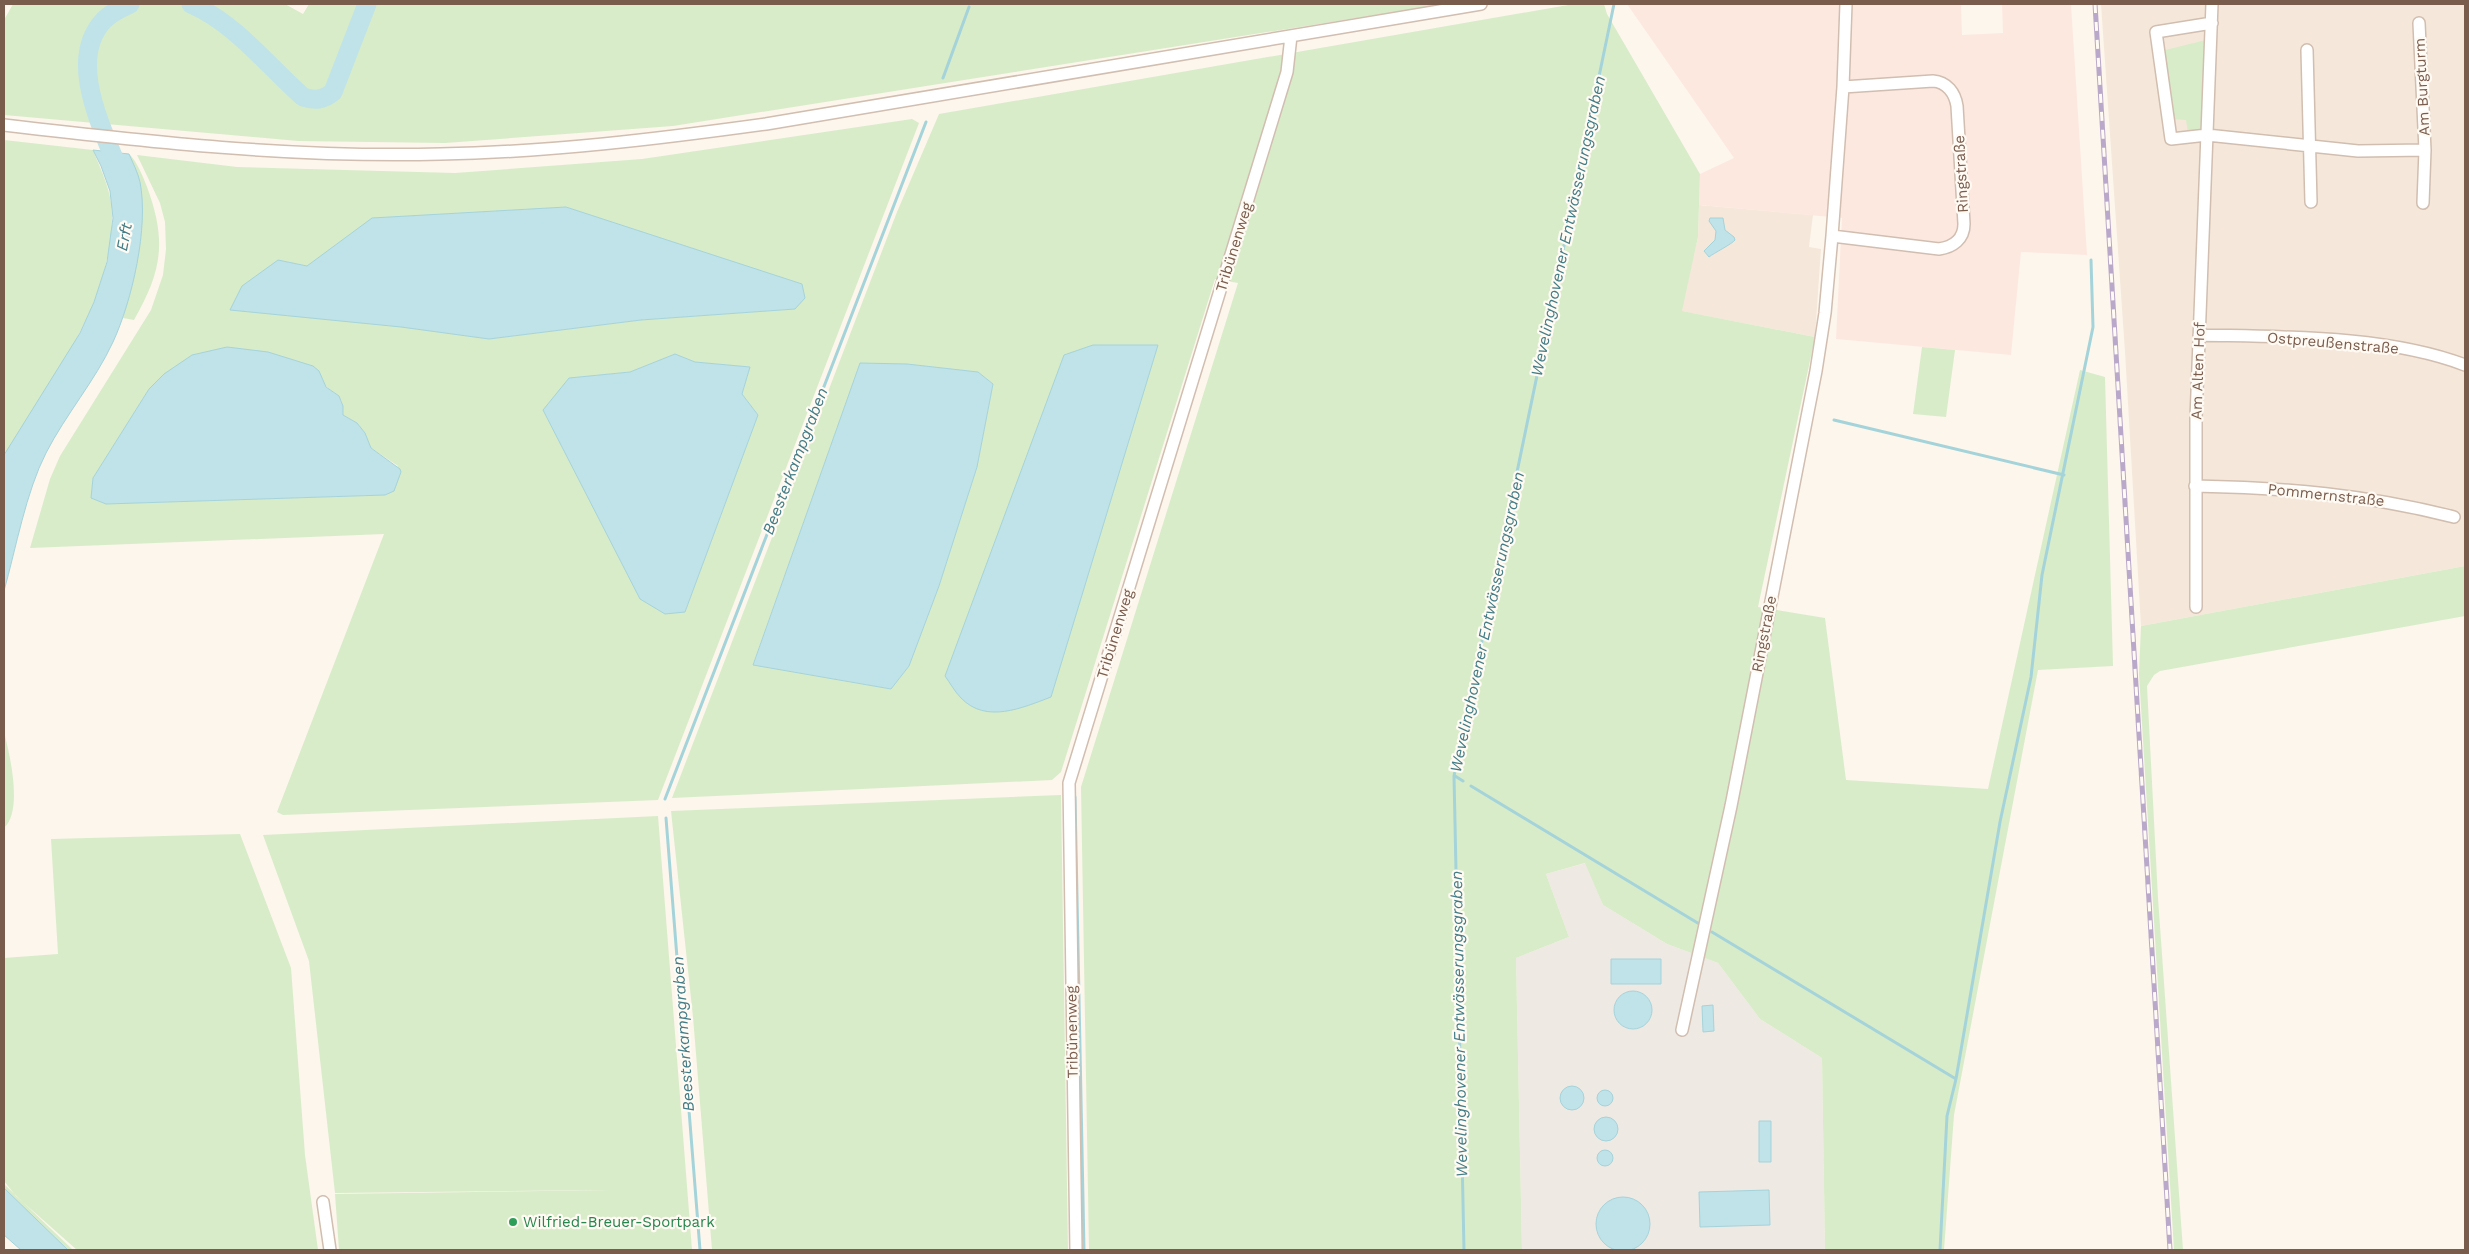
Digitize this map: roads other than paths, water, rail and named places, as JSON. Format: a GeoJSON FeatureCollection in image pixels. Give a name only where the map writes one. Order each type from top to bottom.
{"type":"FeatureCollection","features":[{"type":"Feature","properties":{"kind":"street"},"geometry":{"type":"LineString","coordinates":[[4,125],[231,148],[335,154],[448,154],[586,146],[775,122],[1481,4]]}},
{"type":"Feature","properties":{"kind":"street","name":"Ringstraße"},"geometry":{"type":"LineString","coordinates":[[1682,1030],[1731,806],[1816,371],[1827,294],[1832,236],[1843,87],[1846,4]]}},
{"type":"Feature","properties":{"kind":"street","name":"Am Alten Hof"},"geometry":{"type":"LineString","coordinates":[[2196,607],[2195,486],[2199,335],[2212,4]]}},
{"type":"Feature","properties":{"kind":"street"},"geometry":{"type":"LineString","coordinates":[[2208,135],[2171,139],[2156,32],[2212,23]]}},
{"type":"Feature","properties":{"kind":"street","name":"Am Burgturm"},"geometry":{"type":"LineString","coordinates":[[2419,23],[2425,150],[2423,203]]}},
{"type":"Feature","properties":{"kind":"street","name":"Tribünenweg"},"geometry":{"type":"LineString","coordinates":[[1076,1250],[1069,783],[1287,72],[1291,36]]}},
{"type":"Feature","properties":{"kind":"street"},"geometry":{"type":"LineString","coordinates":[[2307,50],[2311,202]]}},
{"type":"Feature","properties":{"kind":"street","name":"Ringstraße"},"geometry":{"type":"LineString","coordinates":[[1832,236],[1939,249],[1957,242],[1964,228],[1957,106],[1950,89],[1943,83],[1933,81],[1843,87]]}},
{"type":"Feature","properties":{"kind":"street","name":"Am Burgturm"},"geometry":{"type":"LineString","coordinates":[[2208,135],[2358,151],[2425,150]]}},
{"type":"Feature","properties":{"kind":"street","name":"Ostpreußenstraße"},"geometry":{"type":"LineString","coordinates":[[2199,335],[2292,337],[2384,346],[2432,355],[2465,365]]}},
{"type":"Feature","properties":{"kind":"street","name":"Pommernstraße"},"geometry":{"type":"LineString","coordinates":[[2195,486],[2333,493],[2404,504],[2454,517]]}},
{"type":"Feature","properties":{"kind":"street"},"geometry":{"type":"LineString","coordinates":[[323,1202],[330,1250]]}},
{"type":"Feature","properties":{"kind":"water"},"geometry":{"type":"Polygon","coordinates":[[[93,150],[129,154],[137,172],[142,200],[142,220],[137,264],[126,306],[113,342],[98,370],[62,425],[39,468],[27,502],[4,591],[4,455],[80,333],[94,302],[107,262],[113,218],[110,191],[93,150]]]}},
{"type":"Feature","properties":{"kind":"water"},"geometry":{"type":"Polygon","coordinates":[[[566,207],[802,284],[805,298],[795,309],[641,320],[489,339],[401,327],[230,310],[242,286],[278,260],[307,266],[372,218],[566,207]]]}},
{"type":"Feature","properties":{"kind":"water"},"geometry":{"type":"Polygon","coordinates":[[[1710,218],[1723,218],[1725,230],[1735,240],[1709,257],[1704,251],[1715,240],[1716,231],[1709,221],[1710,218]]]}},
{"type":"Feature","properties":{"kind":"water"},"geometry":{"type":"Polygon","coordinates":[[[1093,345],[1158,345],[1051,697],[1016,709],[993,712],[982,710],[971,706],[961,698],[945,676],[1064,355],[1093,345]]]}},
{"type":"Feature","properties":{"kind":"water"},"geometry":{"type":"Polygon","coordinates":[[[227,347],[268,352],[313,366],[319,371],[326,387],[339,396],[343,406],[343,415],[357,423],[365,433],[371,448],[400,469],[401,472],[394,491],[385,495],[106,504],[91,498],[93,478],[149,389],[164,374],[192,355],[227,347]]]}},
{"type":"Feature","properties":{"kind":"water"},"geometry":{"type":"Polygon","coordinates":[[[675,354],[695,362],[750,367],[742,394],[758,415],[685,612],[665,614],[640,599],[543,410],[569,378],[630,372],[675,354]]]}},
{"type":"Feature","properties":{"kind":"water"},"geometry":{"type":"Polygon","coordinates":[[[860,363],[907,364],[978,372],[993,384],[977,467],[939,586],[909,666],[891,689],[753,665],[860,363]]]}},
{"type":"Feature","properties":{"kind":"water"},"geometry":{"type":"Polygon","coordinates":[[[1611,959],[1661,959],[1661,984],[1611,984],[1611,959]]]}},
{"type":"Feature","properties":{"kind":"water"},"geometry":{"type":"Polygon","coordinates":[[[1633,991],[1640,992],[1646,997],[1651,1003],[1651,1017],[1646,1023],[1640,1028],[1633,1029],[1626,1028],[1620,1023],[1615,1017],[1614,1010],[1615,1003],[1620,997],[1626,992],[1633,991]]]}},
{"type":"Feature","properties":{"kind":"water"},"geometry":{"type":"Polygon","coordinates":[[[1713,1005],[1714,1031],[1703,1032],[1702,1006],[1713,1005]]]}},
{"type":"Feature","properties":{"kind":"water"},"geometry":{"type":"Polygon","coordinates":[[[1572,1086],[1580,1090],[1584,1098],[1580,1106],[1572,1110],[1564,1106],[1560,1098],[1564,1090],[1572,1086]]]}},
{"type":"Feature","properties":{"kind":"water"},"geometry":{"type":"Polygon","coordinates":[[[1605,1090],[1613,1098],[1605,1106],[1597,1098],[1605,1090]]]}},
{"type":"Feature","properties":{"kind":"water"},"geometry":{"type":"Polygon","coordinates":[[[1606,1117],[1615,1120],[1618,1129],[1615,1138],[1606,1141],[1597,1138],[1594,1129],[1597,1120],[1606,1117]]]}},
{"type":"Feature","properties":{"kind":"water"},"geometry":{"type":"Polygon","coordinates":[[[1759,1121],[1771,1121],[1771,1162],[1759,1162],[1759,1121]]]}},
{"type":"Feature","properties":{"kind":"water"},"geometry":{"type":"Polygon","coordinates":[[[1602,1150],[1608,1150],[1613,1155],[1611,1164],[1602,1166],[1597,1161],[1597,1155],[1602,1150]]]}},
{"type":"Feature","properties":{"kind":"water"},"geometry":{"type":"Polygon","coordinates":[[[4,1188],[68,1250],[21,1250],[4,1235],[4,1188]]]}},
{"type":"Feature","properties":{"kind":"water"},"geometry":{"type":"Polygon","coordinates":[[[1769,1190],[1770,1225],[1700,1227],[1699,1192],[1769,1190]]]}},
{"type":"Feature","properties":{"kind":"water"},"geometry":{"type":"Polygon","coordinates":[[[1618,1197],[1628,1197],[1638,1201],[1646,1209],[1650,1224],[1646,1239],[1638,1247],[1628,1251],[1618,1251],[1608,1247],[1600,1239],[1596,1229],[1596,1219],[1600,1209],[1608,1201],[1618,1197]]]}},
{"type":"Feature","properties":{"kind":"waterway","name":"Erft"},"geometry":{"type":"LineString","coordinates":[[121,176],[98,119],[88,76],[88,56],[93,37],[104,20],[130,4]]}},
{"type":"Feature","properties":{"kind":"waterway","name":"Erft"},"geometry":{"type":"LineString","coordinates":[[191,4],[222,22],[303,97],[311,99],[326,97],[333,92],[367,4]]}},
{"type":"Feature","properties":{"kind":"waterway","name":"Wevelinghovener Entwässerungsgraben"},"geometry":{"type":"LineString","coordinates":[[1464,1250],[1454,776],[1614,4]]}},
{"type":"Feature","properties":{"kind":"waterway","name":"Beesterkampgraben"},"geometry":{"type":"LineString","coordinates":[[943,78],[969,7]]}},
{"type":"Feature","properties":{"kind":"waterway","name":"Beesterkampgraben"},"geometry":{"type":"LineString","coordinates":[[665,799],[926,122]]}},
{"type":"Feature","properties":{"kind":"waterway"},"geometry":{"type":"LineString","coordinates":[[1956,1079],[2000,822],[2031,677],[2042,575],[2093,327],[2091,260]]}},
{"type":"Feature","properties":{"kind":"waterway"},"geometry":{"type":"LineString","coordinates":[[1834,420],[2064,475]]}},
{"type":"Feature","properties":{"kind":"waterway"},"geometry":{"type":"LineString","coordinates":[[1455,776],[1463,781]]}},
{"type":"Feature","properties":{"kind":"waterway"},"geometry":{"type":"LineString","coordinates":[[1471,786],[1701,925]]}},
{"type":"Feature","properties":{"kind":"waterway"},"geometry":{"type":"LineString","coordinates":[[1075,797],[1084,1250]]}},
{"type":"Feature","properties":{"kind":"waterway","name":"Beesterkampgraben"},"geometry":{"type":"LineString","coordinates":[[666,818],[700,1250]]}},
{"type":"Feature","properties":{"kind":"waterway"},"geometry":{"type":"LineString","coordinates":[[1712,932],[1956,1079],[1947,1116],[1940,1250]]}},
{"type":"Feature","properties":{"kind":"railway"},"geometry":{"type":"LineString","coordinates":[[2095,4],[2170,1250]]}},
{"type":"Feature","properties":{"kind":"place","name":"Wilfried-Breuer-Sportpark"},"geometry":{"type":"Point","coordinates":[513,1222]}}]}
